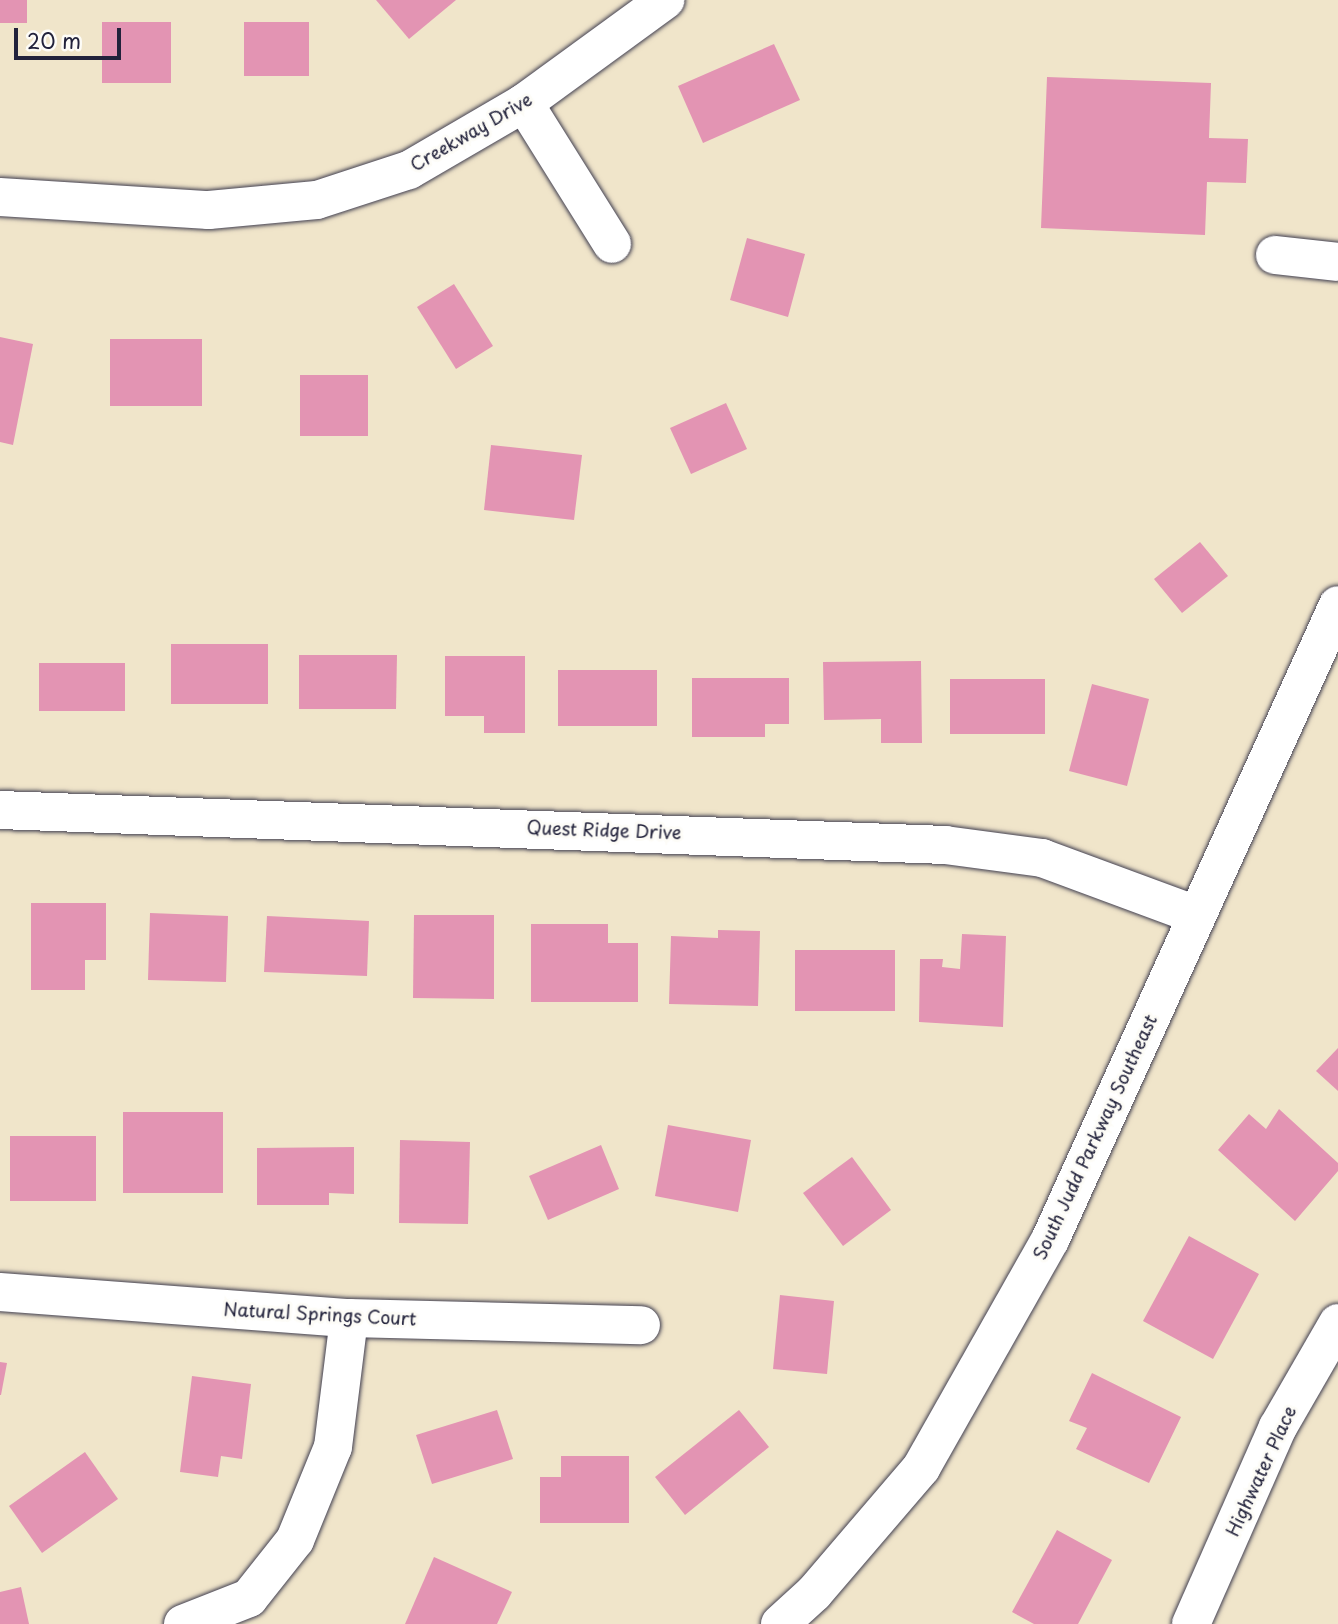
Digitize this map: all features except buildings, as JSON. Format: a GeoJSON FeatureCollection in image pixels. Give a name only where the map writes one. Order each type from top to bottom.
{"type":"FeatureCollection","features":[{"type":"Feature","properties":{"kind":"main road","name":"Creekway Drive"},"geometry":{"type":"LineString","coordinates":[[0,197],[209,211],[317,200],[409,170],[524,103],[665,0]]}},
{"type":"Feature","properties":{"kind":"main road"},"geometry":{"type":"LineString","coordinates":[[524,103],[612,244]]}},
{"type":"Feature","properties":{"kind":"main road"},"geometry":{"type":"LineString","coordinates":[[1275,255],[1338,262]]}},
{"type":"Feature","properties":{"kind":"main road","name":"South Judd Parkway Southeast"},"geometry":{"type":"LineString","coordinates":[[780,1624],[814,1593],[921,1468],[1049,1240],[1338,605]]}},
{"type":"Feature","properties":{"kind":"main road","name":"Quest Ridge Drive"},"geometry":{"type":"LineString","coordinates":[[0,810],[945,845],[1042,858],[1196,915]]}},
{"type":"Feature","properties":{"kind":"main road","name":"Natural Springs Court"},"geometry":{"type":"LineString","coordinates":[[0,1292],[349,1318],[641,1325]]}},
{"type":"Feature","properties":{"kind":"main road"},"geometry":{"type":"LineString","coordinates":[[183,1624],[249,1598],[295,1540],[333,1447],[349,1318]]}},
{"type":"Feature","properties":{"kind":"main road","name":"Highwater Place"},"geometry":{"type":"LineString","coordinates":[[1191,1624],[1278,1427],[1338,1323]]}}]}
